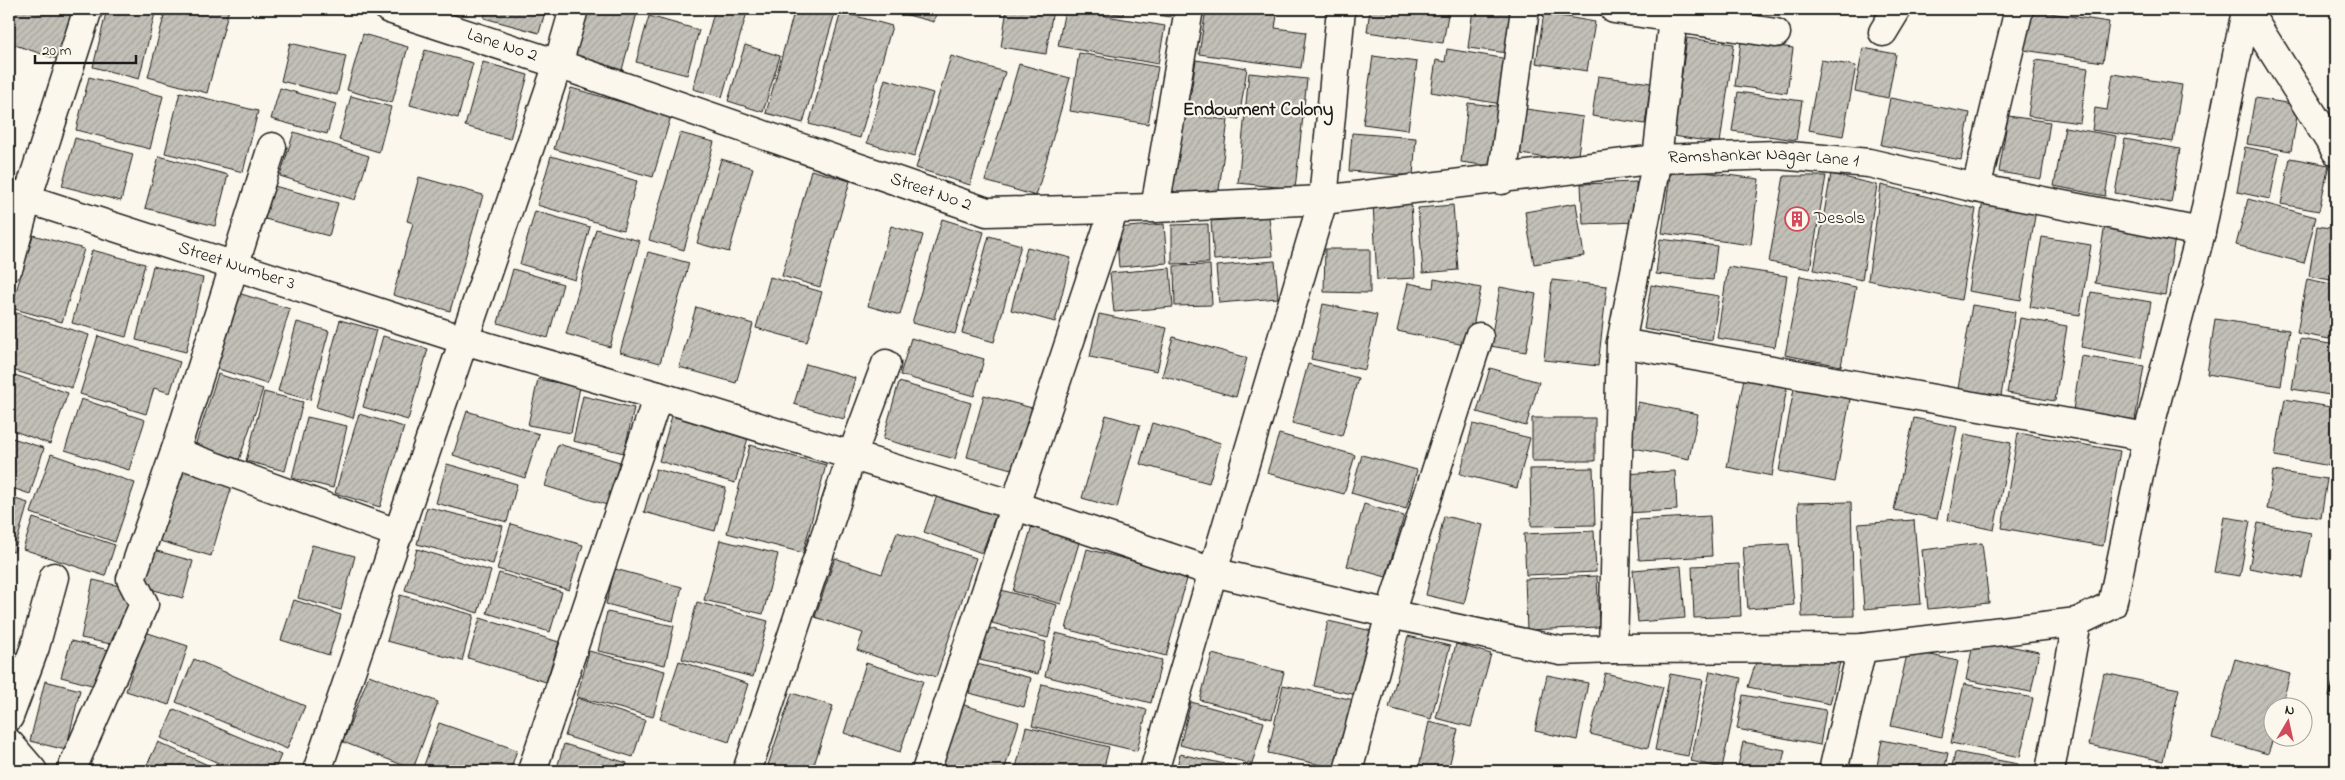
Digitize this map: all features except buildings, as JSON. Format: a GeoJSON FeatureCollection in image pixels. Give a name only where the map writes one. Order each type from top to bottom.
{"type":"FeatureCollection","features":[{"type":"Feature","properties":{"kind":"street"},"geometry":{"type":"LineString","coordinates":[[9,266],[18,196],[88,9]]}},
{"type":"Feature","properties":{"kind":"street","name":"Lane No 2"},"geometry":{"type":"LineString","coordinates":[[389,9],[558,64]]}},
{"type":"Feature","properties":{"kind":"street"},"geometry":{"type":"LineString","coordinates":[[317,771],[558,64],[574,9]]}},
{"type":"Feature","properties":{"kind":"street"},"geometry":{"type":"LineString","coordinates":[[1155,208],[1189,9]]}},
{"type":"Feature","properties":{"kind":"street"},"geometry":{"type":"LineString","coordinates":[[1154,771],[1322,200],[1341,9]]}},
{"type":"Feature","properties":{"kind":"street"},"geometry":{"type":"LineString","coordinates":[[1502,180],[1525,9]]}},
{"type":"Feature","properties":{"kind":"street"},"geometry":{"type":"LineString","coordinates":[[1614,9],[1673,12],[1776,33]]}},
{"type":"Feature","properties":{"kind":"street"},"geometry":{"type":"LineString","coordinates":[[1976,188],[2019,9]]}},
{"type":"Feature","properties":{"kind":"street"},"geometry":{"type":"LineString","coordinates":[[2246,10],[2336,151]]}},
{"type":"Feature","properties":{"kind":"street"},"geometry":{"type":"LineString","coordinates":[[1621,343],[2147,437],[2201,232],[2246,10]]}},
{"type":"Feature","properties":{"kind":"street"},"geometry":{"type":"LineString","coordinates":[[1613,649],[1621,343],[1658,158],[1673,12]]}},
{"type":"Feature","properties":{"kind":"street","name":"Street No 2"},"geometry":{"type":"LineString","coordinates":[[558,64],[988,212],[1155,208],[1322,200]]}},
{"type":"Feature","properties":{"kind":"street"},"geometry":{"type":"LineString","coordinates":[[71,771],[144,604],[131,579],[175,452],[272,147]]}},
{"type":"Feature","properties":{"kind":"street","name":"Ramshankar Nagar Lane 1"},"geometry":{"type":"LineString","coordinates":[[1322,200],[1502,180],[1658,158],[1778,155],[1869,163],[1976,188],[2201,232]]}},
{"type":"Feature","properties":{"kind":"street","name":"Street Number 3"},"geometry":{"type":"LineString","coordinates":[[18,196],[464,340],[658,396],[1016,506],[1213,572],[1390,614],[1561,651],[1862,648],[2077,622],[2112,605],[2147,437]]}},
{"type":"Feature","properties":{"kind":"street"},"geometry":{"type":"LineString","coordinates":[[926,771],[1114,209]]}},
{"type":"Feature","properties":{"kind":"street"},"geometry":{"type":"LineString","coordinates":[[1348,771],[1390,614],[1479,337]]}},
{"type":"Feature","properties":{"kind":"street"},"geometry":{"type":"LineString","coordinates":[[747,771],[852,456],[886,364]]}},
{"type":"Feature","properties":{"kind":"street"},"geometry":{"type":"LineString","coordinates":[[532,771],[658,396]]}},
{"type":"Feature","properties":{"kind":"street"},"geometry":{"type":"LineString","coordinates":[[175,452],[399,534]]}},
{"type":"Feature","properties":{"kind":"street"},"geometry":{"type":"LineString","coordinates":[[9,717],[35,647],[54,577]]}},
{"type":"Feature","properties":{"kind":"street"},"geometry":{"type":"LineString","coordinates":[[2050,771],[2077,622]]}},
{"type":"Feature","properties":{"kind":"street"},"geometry":{"type":"LineString","coordinates":[[1833,771],[1862,648]]}},
{"type":"Feature","properties":{"kind":"street"},"geometry":{"type":"LineString","coordinates":[[9,743],[33,771]]}},
{"type":"Feature","properties":{"kind":"place","name":"Desols"},"geometry":{"type":"Point","coordinates":[1797,219]}},
{"type":"Feature","properties":{"kind":"district","name":"Endowment Colony"},"geometry":{"type":"Point","coordinates":[1258,110]}}]}
